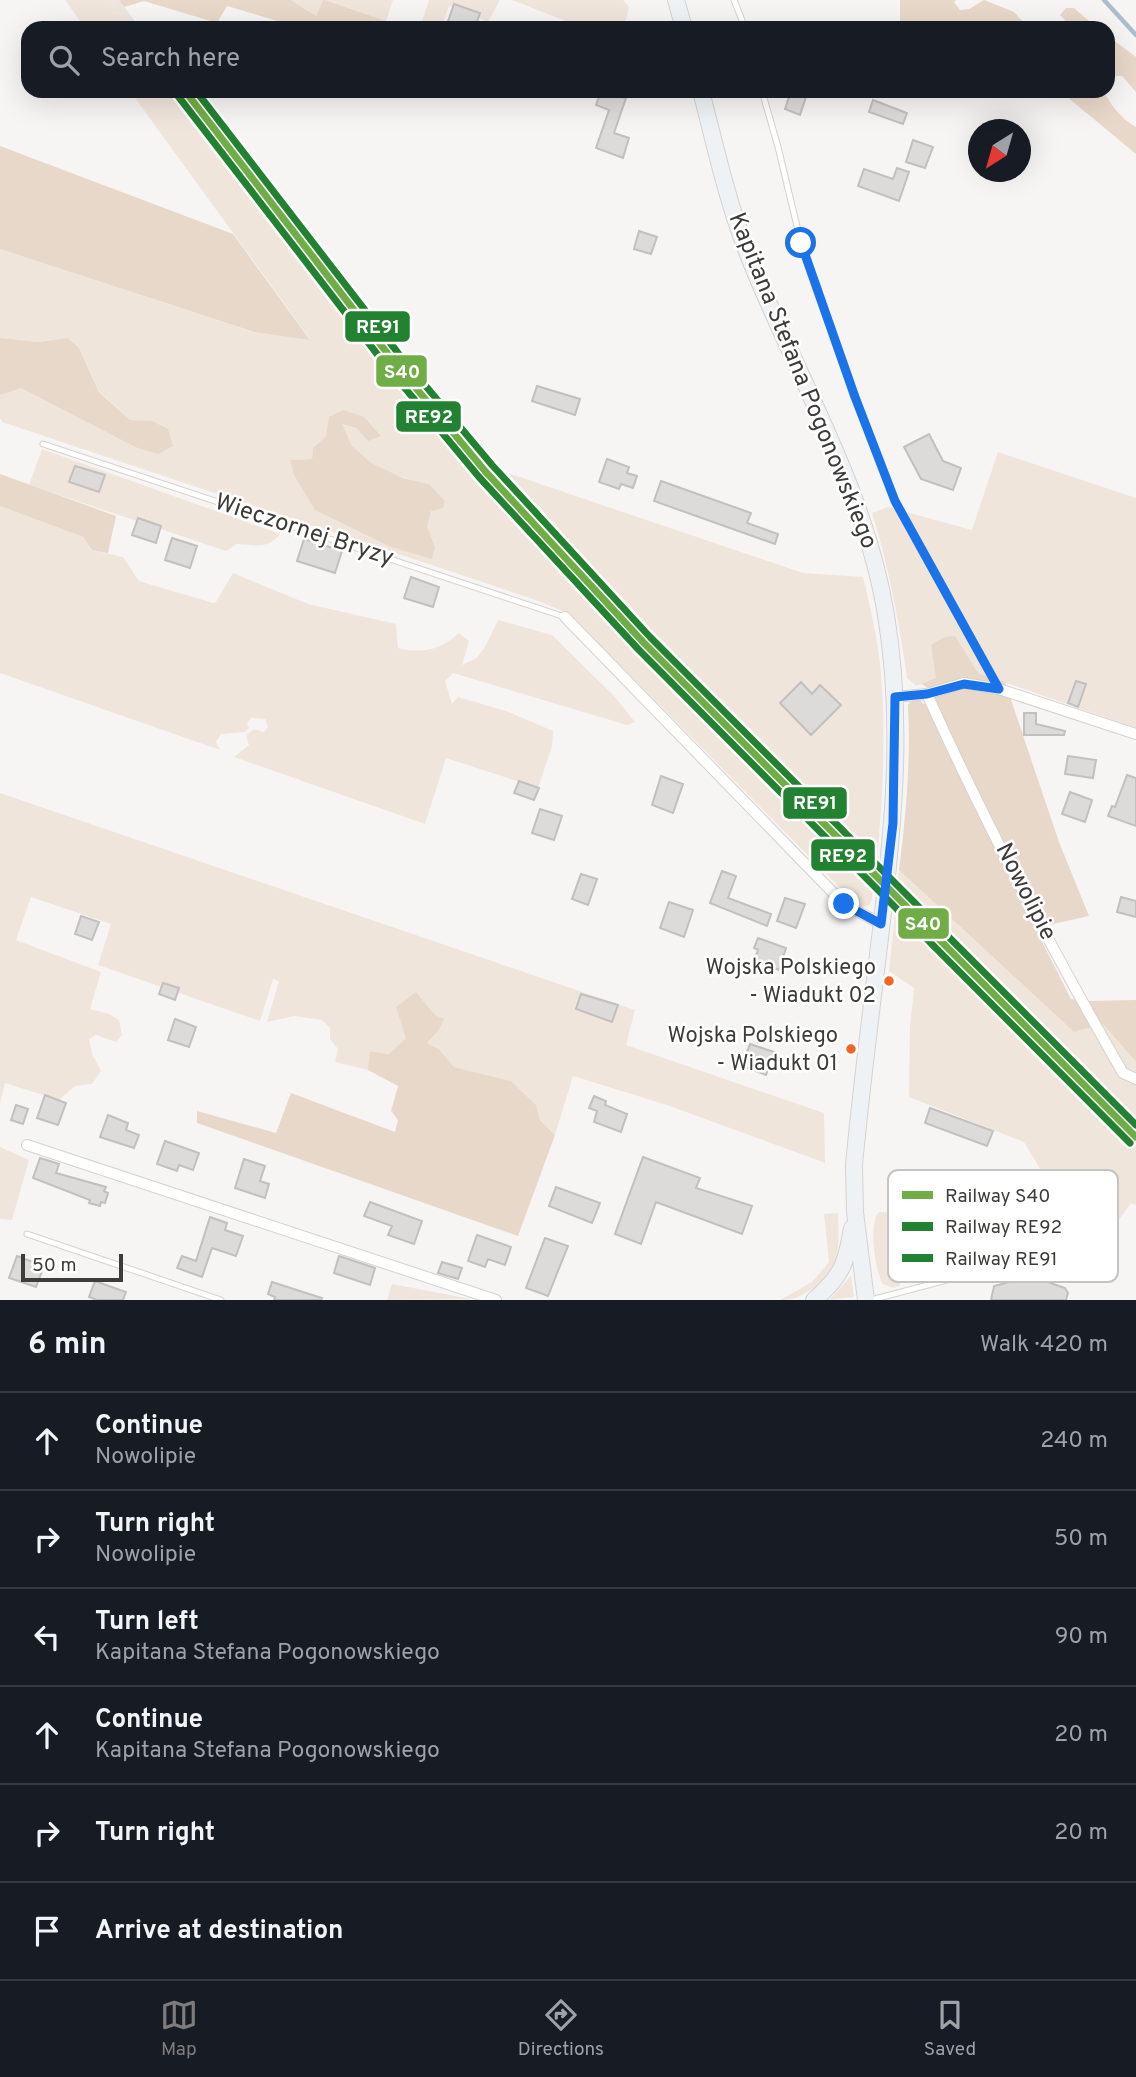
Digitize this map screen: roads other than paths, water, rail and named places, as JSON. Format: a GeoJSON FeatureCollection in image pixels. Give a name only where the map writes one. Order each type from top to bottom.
{"type":"FeatureCollection","features":[{"type":"Feature","properties":{"kind":"main road"},"geometry":{"type":"LineString","coordinates":[[676,0],[682,21]]}},
{"type":"Feature","properties":{"kind":"main road","name":"Kapitana Stefana Pogonowskiego"},"geometry":{"type":"LineString","coordinates":[[703,98],[727,190],[747,251],[840,464],[868,538],[886,615],[895,697],[893,823],[859,1112],[854,1165],[855,1212]]}},
{"type":"Feature","properties":{"kind":"main road"},"geometry":{"type":"LineString","coordinates":[[814,1300],[838,1276],[846,1261],[855,1212]]}},
{"type":"Feature","properties":{"kind":"main road"},"geometry":{"type":"LineString","coordinates":[[855,1212],[868,1300]]}},
{"type":"Feature","properties":{"kind":"street"},"geometry":{"type":"LineString","coordinates":[[565,617],[844,904],[881,924]]}},
{"type":"Feature","properties":{"kind":"street"},"geometry":{"type":"LineString","coordinates":[[895,697],[927,694],[964,684],[999,689],[1136,734]]}},
{"type":"Feature","properties":{"kind":"street","name":"Nowolipie"},"geometry":{"type":"LineString","coordinates":[[927,694],[956,757],[1063,967],[1123,1073],[1136,1079]]}},
{"type":"Feature","properties":{"kind":"street"},"geometry":{"type":"LineString","coordinates":[[27,1145],[495,1300]]}},
{"type":"Feature","properties":{"kind":"lane"},"geometry":{"type":"LineString","coordinates":[[734,0],[742,21]]}},
{"type":"Feature","properties":{"kind":"lane"},"geometry":{"type":"LineString","coordinates":[[764,98],[801,243],[895,501],[999,689]]}},
{"type":"Feature","properties":{"kind":"lane","name":"Wieczornej Bryzy"},"geometry":{"type":"LineString","coordinates":[[43,444],[565,617]]}},
{"type":"Feature","properties":{"kind":"lane"},"geometry":{"type":"LineString","coordinates":[[27,1234],[221,1300]]}},
{"type":"Feature","properties":{"kind":"lane"},"geometry":{"type":"LineString","coordinates":[[868,1300],[896,1297],[949,1282]]}},
{"type":"Feature","properties":{"kind":"waterway"},"geometry":{"type":"LineString","coordinates":[[1104,0],[1136,35]]}},
{"type":"Feature","properties":{"kind":"rail line","name":"RE92"},"geometry":{"type":"LineString","coordinates":[[180,98],[384,363],[479,477],[638,649],[1130,1143]]}},
{"type":"Feature","properties":{"kind":"rail line","name":"S40"},"geometry":{"type":"LineString","coordinates":[[190,98],[391,358],[485,471],[644,643],[1136,1137]]}},
{"type":"Feature","properties":{"kind":"rail line","name":"RE91"},"geometry":{"type":"LineString","coordinates":[[201,98],[398,353],[492,465],[650,637],[1136,1125]]}},
{"type":"Feature","properties":{"kind":"place","name":"Wojska Polskiego - Wiadukt 02"},"geometry":{"type":"Point","coordinates":[889,981]}},
{"type":"Feature","properties":{"kind":"place","name":"Wojska Polskiego - Wiadukt 01"},"geometry":{"type":"Point","coordinates":[851,1049]}}]}
